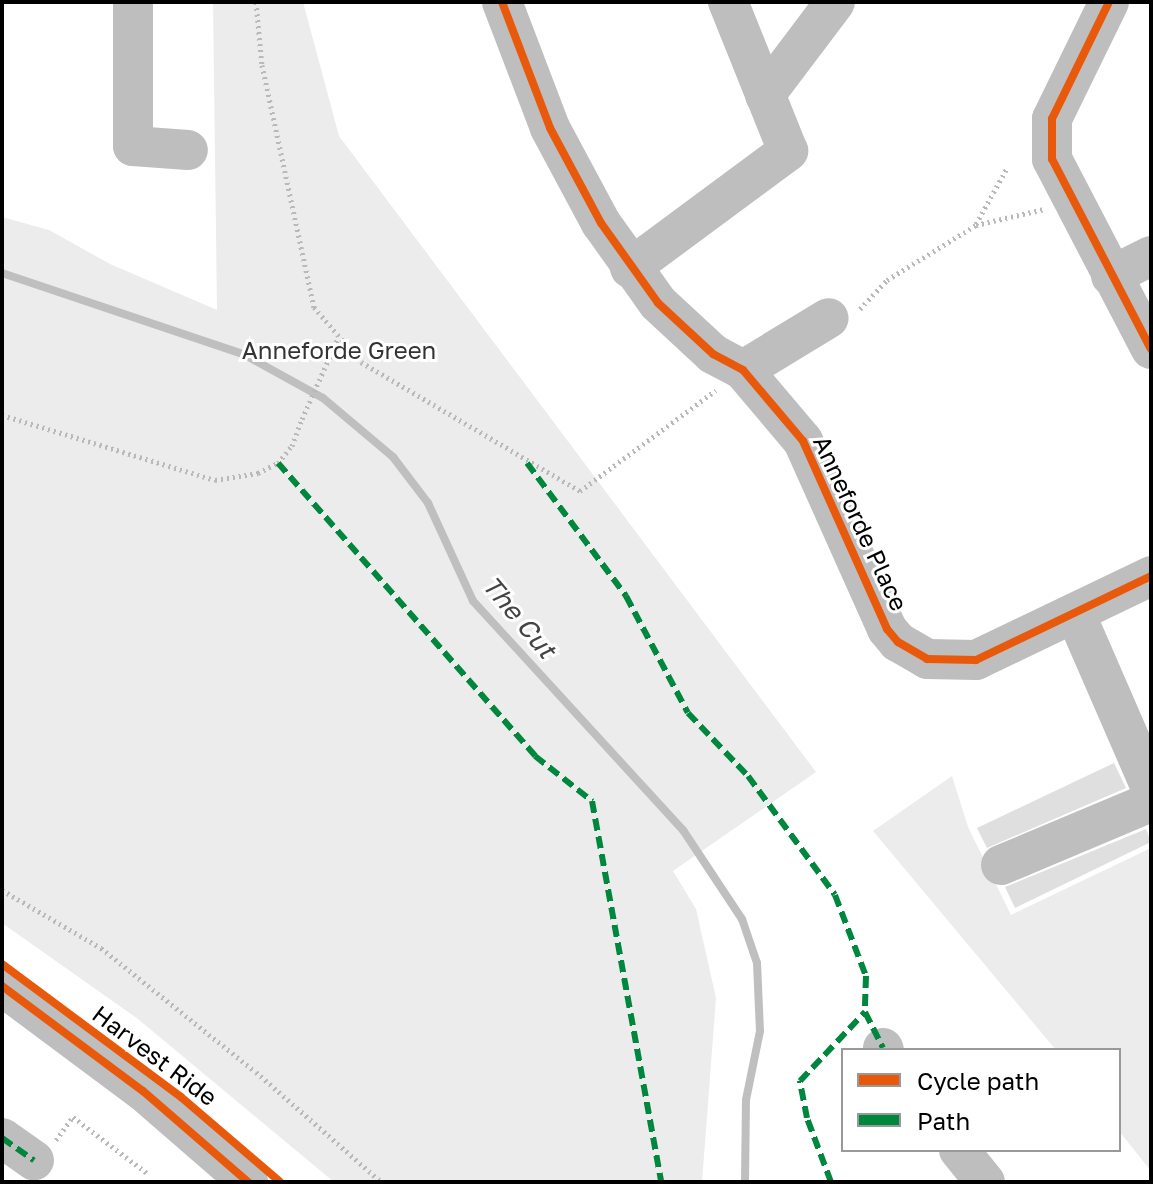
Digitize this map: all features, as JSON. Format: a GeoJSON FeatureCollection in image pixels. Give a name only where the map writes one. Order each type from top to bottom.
{"type":"FeatureCollection","features":[{"type":"Feature","properties":{"kind":"street"},"geometry":{"type":"LineString","coordinates":[[133,2],[133,146],[188,150]]}},
{"type":"Feature","properties":{"kind":"street","name":"Anneforde Place"},"geometry":{"type":"LineString","coordinates":[[502,2],[550,128],[630,268],[685,332],[743,370],[803,441],[887,629],[912,652],[943,663],[976,660],[1151,576]]}},
{"type":"Feature","properties":{"kind":"street"},"geometry":{"type":"LineString","coordinates":[[630,268],[788,151],[728,2]]}},
{"type":"Feature","properties":{"kind":"street"},"geometry":{"type":"LineString","coordinates":[[765,95],[835,2]]}},
{"type":"Feature","properties":{"kind":"street"},"geometry":{"type":"LineString","coordinates":[[1109,2],[1052,119],[1052,159],[1071,203],[1151,349]]}},
{"type":"Feature","properties":{"kind":"street"},"geometry":{"type":"LineString","coordinates":[[1111,276],[1151,256]]}},
{"type":"Feature","properties":{"kind":"street"},"geometry":{"type":"LineString","coordinates":[[743,370],[829,318]]}},
{"type":"Feature","properties":{"kind":"street"},"geometry":{"type":"LineString","coordinates":[[1075,613],[1151,788]]}},
{"type":"Feature","properties":{"kind":"street"},"geometry":{"type":"LineString","coordinates":[[1001,865],[1151,802]]}},
{"type":"Feature","properties":{"kind":"street","name":"Harvest Ride"},"geometry":{"type":"LineString","coordinates":[[2,986],[143,1091],[248,1182]]}},
{"type":"Feature","properties":{"kind":"street"},"geometry":{"type":"LineString","coordinates":[[961,1152],[985,1182]]}},
{"type":"Feature","properties":{"kind":"path"},"geometry":{"type":"LineString","coordinates":[[256,2],[262,65],[314,307],[361,362],[580,491],[743,370]]}},
{"type":"Feature","properties":{"kind":"path"},"geometry":{"type":"LineString","coordinates":[[976,225],[1007,168]]}},
{"type":"Feature","properties":{"kind":"path"},"geometry":{"type":"LineString","coordinates":[[829,318],[849,321],[887,280],[976,225],[1071,203]]}},
{"type":"Feature","properties":{"kind":"path"},"geometry":{"type":"LineString","coordinates":[[2,415],[215,480],[258,473],[278,463],[299,427],[338,338]]}},
{"type":"Feature","properties":{"kind":"path"},"geometry":{"type":"LineString","coordinates":[[299,427],[302,418]]}},
{"type":"Feature","properties":{"kind":"path"},"geometry":{"type":"LineString","coordinates":[[2,890],[101,948],[256,1072],[381,1182]]}},
{"type":"Feature","properties":{"kind":"path"},"geometry":{"type":"LineString","coordinates":[[28,1150],[73,1117],[148,1174]]}},
{"type":"Feature","properties":{"kind":"green space","name":"Anneforde Green"},"geometry":{"type":"Polygon","coordinates":[[[213,2],[303,2],[339,136],[816,772],[673,871],[696,909],[716,998],[702,1182],[334,1182],[138,1019],[2,923],[2,217],[49,230],[110,264],[217,310],[213,2]]]}},
{"type":"Feature","properties":{"kind":"green space"},"geometry":{"type":"Polygon","coordinates":[[[952,776],[968,827],[1011,915],[1151,848],[1151,1171],[1121,1134],[1121,1048],[1054,1048],[873,831],[952,776]]]}},
{"type":"Feature","properties":{"kind":"building"},"geometry":{"type":"Polygon","coordinates":[[[1114,763],[1126,788],[987,848],[977,828],[1114,763]]]}},
{"type":"Feature","properties":{"kind":"building"},"geometry":{"type":"Polygon","coordinates":[[[1146,829],[1151,842],[1015,908],[1005,887],[1146,829]]]}},
{"type":"Feature","properties":{"kind":"waterway","name":"The Cut"},"geometry":{"type":"LineString","coordinates":[[2,273],[245,355],[323,398],[393,457],[428,503],[473,601],[683,830],[742,919],[757,963],[760,1031],[746,1100],[745,1182]]}},
{"type":"Feature","properties":{"kind":"marked path"},"geometry":{"type":"LineString","coordinates":[[278,463],[535,756],[592,801],[661,1182]]}},
{"type":"Feature","properties":{"kind":"marked path"},"geometry":{"type":"LineString","coordinates":[[527,463],[626,596],[688,713],[748,776],[835,895],[866,976],[865,1012],[883,1048]]}},
{"type":"Feature","properties":{"kind":"marked path"},"geometry":{"type":"LineString","coordinates":[[831,1182],[807,1118],[800,1081],[865,1012]]}},
{"type":"Feature","properties":{"kind":"marked path"},"geometry":{"type":"LineString","coordinates":[[2,1138],[34,1160]]}},
{"type":"Feature","properties":{"kind":"cycle path"},"geometry":{"type":"LineString","coordinates":[[502,2],[550,128],[601,223],[658,303],[713,354],[743,370],[803,441],[887,629],[898,642],[927,659],[976,660],[1151,576]]}},
{"type":"Feature","properties":{"kind":"cycle path"},"geometry":{"type":"LineString","coordinates":[[1109,2],[1052,119],[1052,159],[1151,349]]}},
{"type":"Feature","properties":{"kind":"cycle path"},"geometry":{"type":"LineString","coordinates":[[2,964],[181,1097],[280,1182]]}},
{"type":"Feature","properties":{"kind":"cycle path"},"geometry":{"type":"LineString","coordinates":[[2,986],[143,1091],[248,1182]]}}]}
